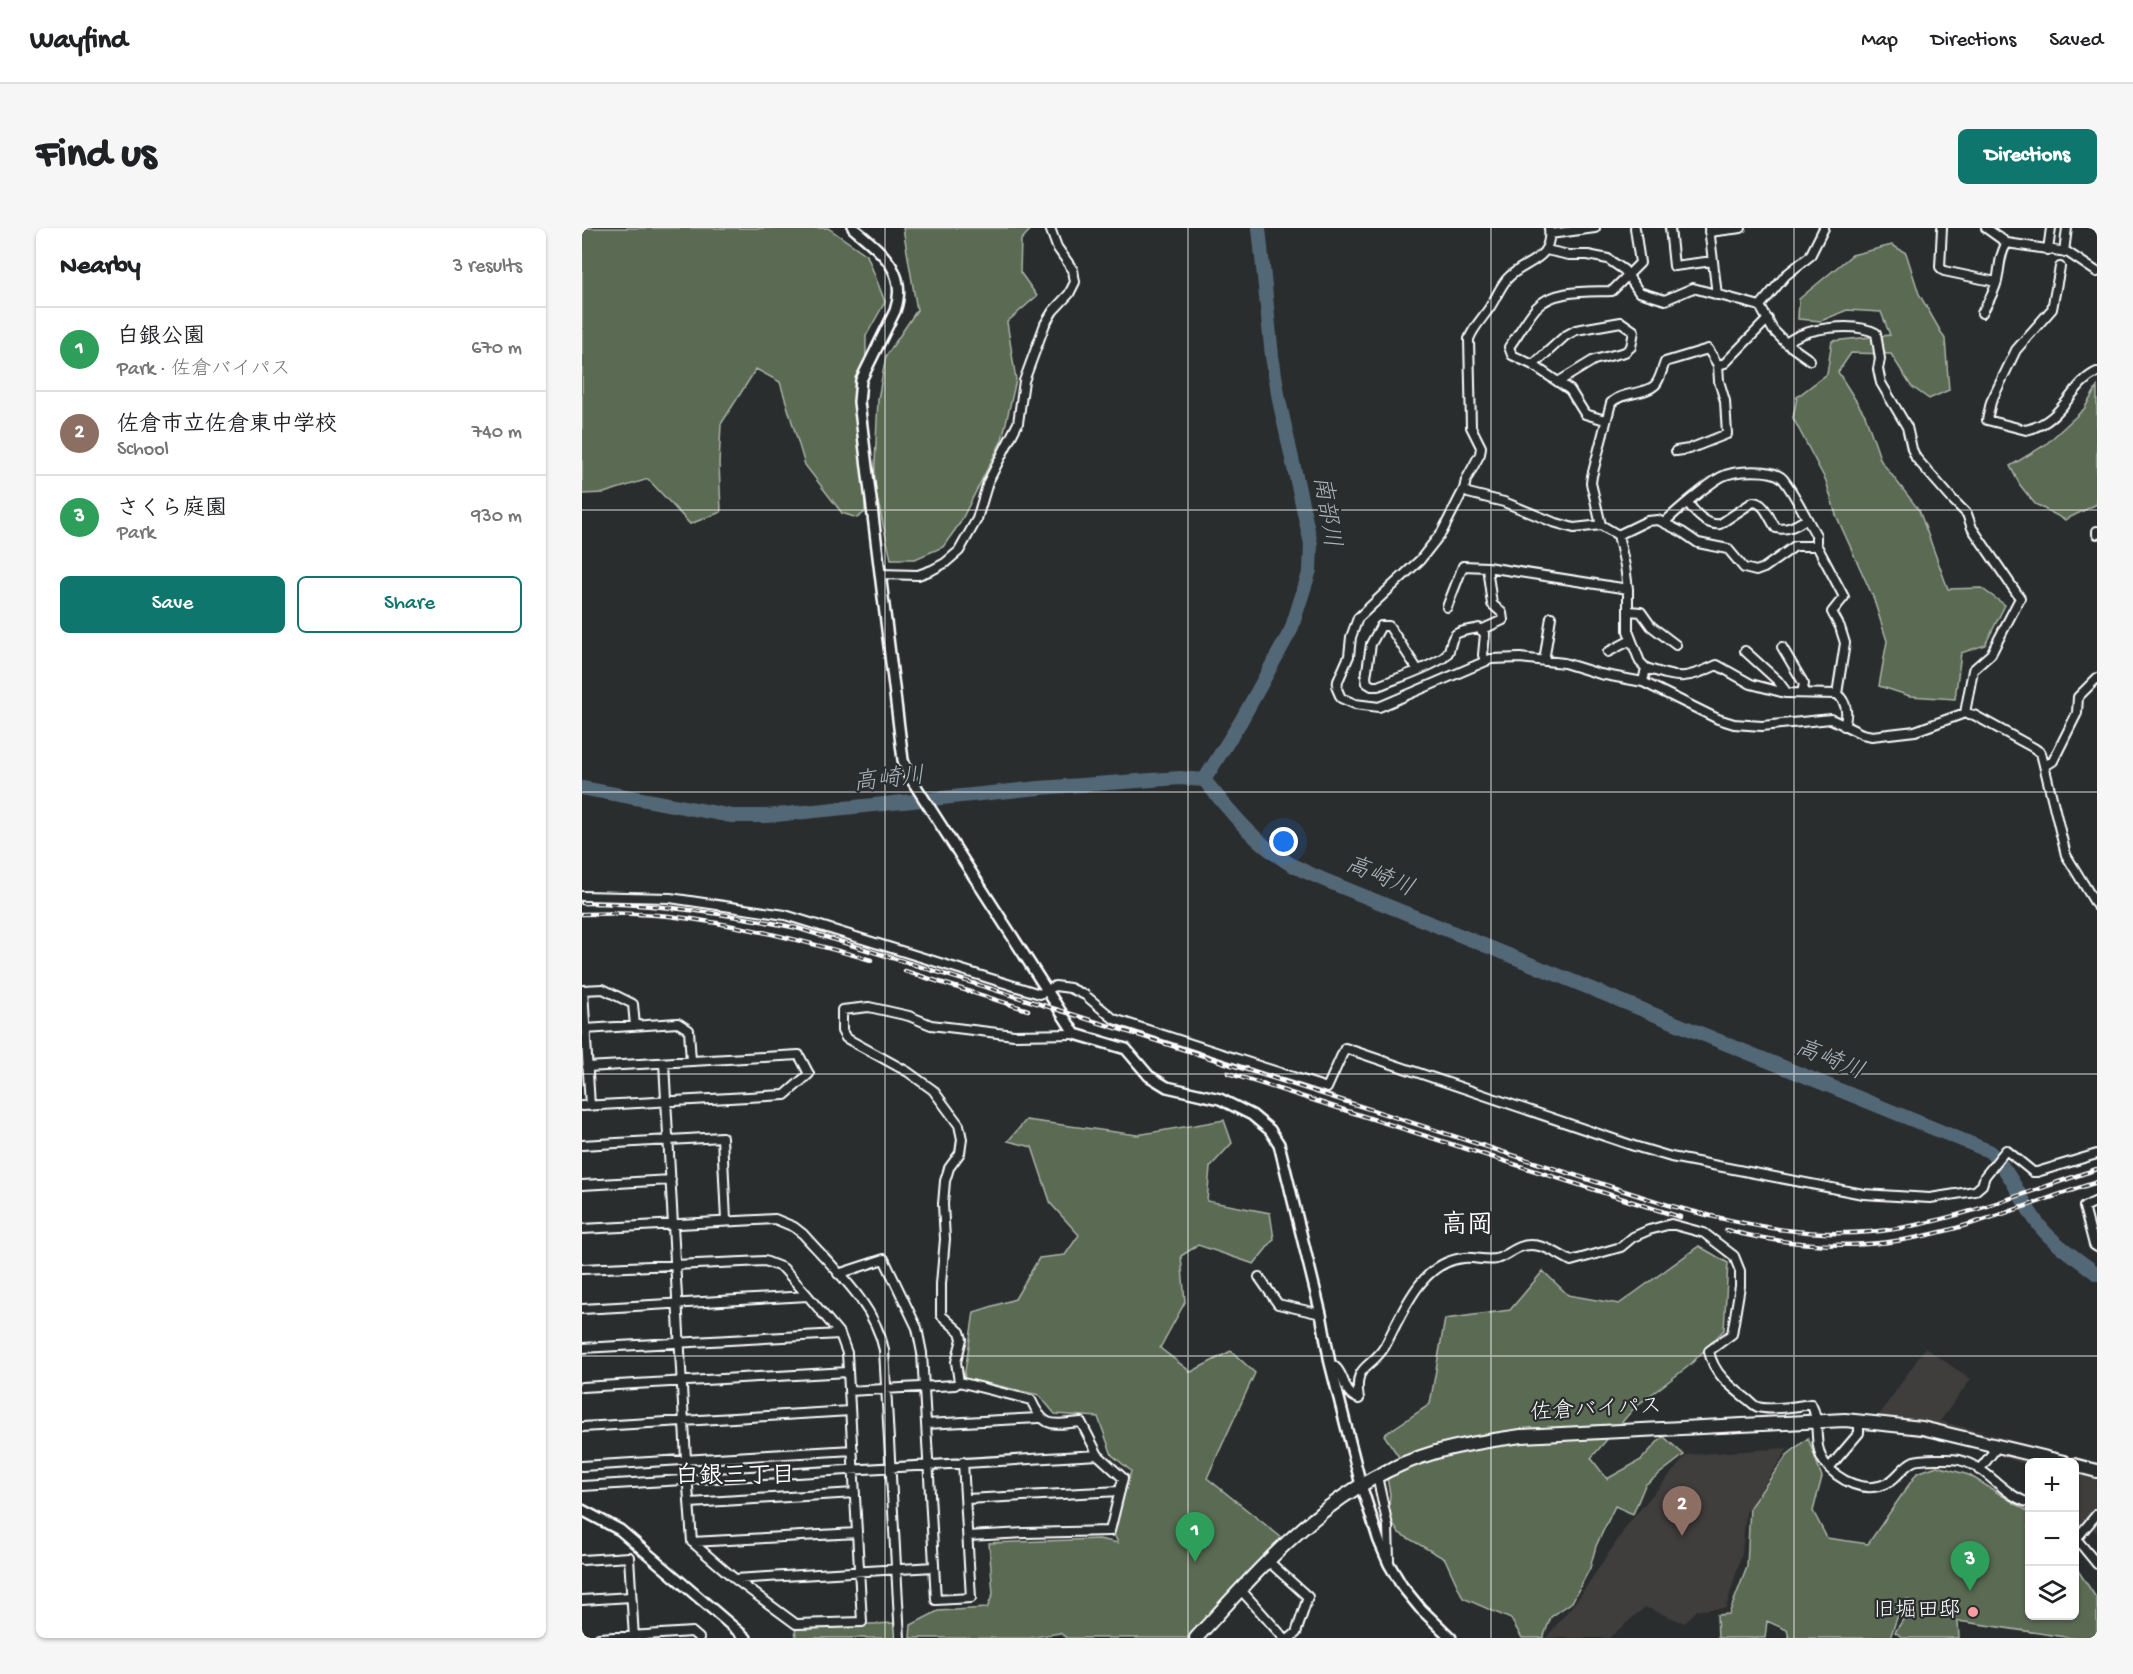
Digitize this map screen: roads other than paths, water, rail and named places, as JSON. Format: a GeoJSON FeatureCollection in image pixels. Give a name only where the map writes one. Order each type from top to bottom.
{"type":"FeatureCollection","features":[{"type":"Feature","properties":{"kind":"highway","name":"佐倉バイパス"},"geometry":{"type":"LineString","coordinates":[[1196,1638],[1284,1543],[1333,1503],[1377,1476],[1434,1453],[1478,1442],[1521,1436],[1815,1420],[1859,1421],[1922,1428],[2048,1458]]}},
{"type":"Feature","properties":{"kind":"highway"},"geometry":{"type":"LineString","coordinates":[[2079,1466],[2097,1471]]}},
{"type":"Feature","properties":{"kind":"street"},"geometry":{"type":"LineString","coordinates":[[853,228],[889,261],[899,285],[895,311],[861,380],[859,391],[903,760],[909,774],[1075,1034]]}},
{"type":"Feature","properties":{"kind":"street"},"geometry":{"type":"LineString","coordinates":[[880,574],[918,575],[945,563],[959,551],[977,519],[988,482],[1018,423],[1024,381],[1045,324],[1053,311],[1069,294],[1075,282],[1073,270],[1057,247],[1050,228]]}},
{"type":"Feature","properties":{"kind":"street"},"geometry":{"type":"LineString","coordinates":[[1595,228],[1550,231],[1546,250],[1540,257],[1506,280],[1473,330],[1469,339],[1471,427],[1481,447],[1480,454],[1442,532],[1420,560],[1358,618],[1351,637],[1349,656],[1338,681],[1337,689],[1341,698],[1355,704],[1379,707],[1491,659],[1520,658],[1564,663],[1600,674],[1643,682],[1718,719],[1734,724],[1762,726],[1831,719],[1862,734],[1872,736],[1915,731],[1965,713],[1974,715],[2040,753],[2066,855],[2097,906]]}},
{"type":"Feature","properties":{"kind":"street"},"geometry":{"type":"LineString","coordinates":[[1605,420],[1586,414],[1570,390],[1509,351],[1537,307],[1550,298],[1563,294],[1612,291],[1640,263],[1635,228]]}},
{"type":"Feature","properties":{"kind":"street"},"geometry":{"type":"LineString","coordinates":[[1670,228],[1674,266],[1713,261]]}},
{"type":"Feature","properties":{"kind":"street"},"geometry":{"type":"LineString","coordinates":[[1717,295],[1709,230],[1741,228]]}},
{"type":"Feature","properties":{"kind":"street"},"geometry":{"type":"LineString","coordinates":[[1760,306],[1786,275],[1810,256],[1824,228]]}},
{"type":"Feature","properties":{"kind":"street"},"geometry":{"type":"LineString","coordinates":[[1942,228],[1940,267],[1944,271],[1996,282]]}},
{"type":"Feature","properties":{"kind":"street"},"geometry":{"type":"LineString","coordinates":[[1986,228],[2007,243],[2064,252],[2097,272]]}},
{"type":"Feature","properties":{"kind":"street"},"geometry":{"type":"LineString","coordinates":[[2049,250],[2051,228]]}},
{"type":"Feature","properties":{"kind":"street"},"geometry":{"type":"LineString","coordinates":[[2064,252],[2067,228]]}},
{"type":"Feature","properties":{"kind":"street"},"geometry":{"type":"LineString","coordinates":[[1982,313],[1993,293],[2002,250],[2007,243]]}},
{"type":"Feature","properties":{"kind":"street"},"geometry":{"type":"LineString","coordinates":[[1546,250],[1608,259],[1624,270],[1639,292],[1665,300],[1693,288],[1760,306],[1773,330],[1786,344],[1810,360]]}},
{"type":"Feature","properties":{"kind":"street"},"geometry":{"type":"LineString","coordinates":[[2060,267],[2052,309],[2016,350],[1991,402],[1987,420],[2026,430],[2032,429],[2048,421],[2061,410],[2088,376],[2097,372]]}},
{"type":"Feature","properties":{"kind":"street"},"geometry":{"type":"LineString","coordinates":[[1718,365],[1725,363],[1768,319]]}},
{"type":"Feature","properties":{"kind":"street"},"geometry":{"type":"LineString","coordinates":[[1533,365],[1564,336],[1576,330],[1621,322],[1634,331],[1631,347],[1625,352],[1594,360],[1558,382]]}},
{"type":"Feature","properties":{"kind":"street"},"geometry":{"type":"LineString","coordinates":[[1786,344],[1804,333],[1826,330],[1866,328],[1876,333],[1881,383],[1907,427],[1916,458],[1967,514],[1972,528],[2020,598],[1991,654],[1973,670],[1965,713]]}},
{"type":"Feature","properties":{"kind":"street"},"geometry":{"type":"LineString","coordinates":[[1601,525],[1591,483],[1611,403],[1616,398],[1655,385],[1665,362],[1708,349],[1718,365],[1728,434],[1689,449],[1676,451]]}},
{"type":"Feature","properties":{"kind":"street"},"geometry":{"type":"LineString","coordinates":[[1664,523],[1722,476],[1744,472],[1766,472],[1782,477],[1816,535],[1816,546]]}},
{"type":"Feature","properties":{"kind":"street"},"geometry":{"type":"LineString","coordinates":[[1464,489],[1468,493],[1504,502],[1552,522],[1574,528],[1601,525],[1618,536],[1628,589],[1628,631],[1640,662],[1646,668],[1680,678],[1717,665],[1751,684],[1788,693],[1838,694],[1846,708],[1847,718],[1844,726]]}},
{"type":"Feature","properties":{"kind":"street"},"geometry":{"type":"LineString","coordinates":[[1688,503],[1696,514],[1715,525],[1753,502],[1761,505],[1776,528],[1794,527],[1806,519]]}},
{"type":"Feature","properties":{"kind":"street"},"geometry":{"type":"LineString","coordinates":[[1618,536],[1652,520],[1664,523],[1698,543],[1728,549],[1744,568],[1756,571],[1795,546],[1820,548],[1844,597],[1832,612],[1845,644],[1838,694]]}},
{"type":"Feature","properties":{"kind":"street"},"geometry":{"type":"LineString","coordinates":[[1447,607],[1463,566],[1487,567],[1628,589]]}},
{"type":"Feature","properties":{"kind":"street"},"geometry":{"type":"LineString","coordinates":[[1481,630],[1503,620],[1502,613],[1492,604],[1487,567]]}},
{"type":"Feature","properties":{"kind":"street"},"geometry":{"type":"LineString","coordinates":[[1629,611],[1641,612],[1651,626],[1676,645]]}},
{"type":"Feature","properties":{"kind":"street"},"geometry":{"type":"LineString","coordinates":[[1544,661],[1551,616]]}},
{"type":"Feature","properties":{"kind":"street"},"geometry":{"type":"LineString","coordinates":[[1418,670],[1389,626],[1381,626],[1371,644],[1367,683],[1372,686],[1378,686],[1418,670],[1446,657],[1450,650],[1451,640],[1458,633],[1479,628],[1485,634],[1483,655],[1485,662]]}},
{"type":"Feature","properties":{"kind":"street"},"geometry":{"type":"LineString","coordinates":[[1608,652],[1631,640]]}},
{"type":"Feature","properties":{"kind":"street"},"geometry":{"type":"LineString","coordinates":[[1782,647],[1804,684],[1802,693]]}},
{"type":"Feature","properties":{"kind":"street"},"geometry":{"type":"LineString","coordinates":[[1745,651],[1788,693]]}},
{"type":"Feature","properties":{"kind":"street"},"geometry":{"type":"LineString","coordinates":[[1643,682],[1646,668]]}},
{"type":"Feature","properties":{"kind":"street"},"geometry":{"type":"LineString","coordinates":[[2045,766],[2053,761],[2077,712],[2078,697],[2097,678]]}},
{"type":"Feature","properties":{"kind":"street"},"geometry":{"type":"LineString","coordinates":[[582,896],[670,898],[785,915],[1040,994],[1055,986],[1070,988],[1091,999],[1114,1019],[1327,1088],[1345,1048],[1671,1157],[1863,1194],[1930,1198],[1975,1191],[1982,1185],[1985,1176],[2006,1150],[2037,1172],[2097,1154]]}},
{"type":"Feature","properties":{"kind":"street"},"geometry":{"type":"LineString","coordinates":[[587,1067],[799,1055],[809,1074],[785,1095],[586,1106],[587,1067],[583,990],[603,989],[633,1004],[635,1026]]}},
{"type":"Feature","properties":{"kind":"street"},"geometry":{"type":"LineString","coordinates":[[959,1382],[956,1362],[962,1339],[960,1332],[941,1315],[945,1181],[949,1168],[960,1154],[962,1139],[959,1125],[933,1090],[908,1072],[846,1038],[842,1031],[842,1010],[868,1008],[909,1016],[931,1025],[1014,1035],[1075,1034],[1126,1049],[1149,1076],[1167,1087],[1220,1099],[1252,1114],[1270,1130],[1279,1144],[1322,1314],[1330,1363],[1379,1541],[1402,1586],[1420,1608],[1451,1638]]}},
{"type":"Feature","properties":{"kind":"street"},"geometry":{"type":"LineString","coordinates":[[585,1029],[678,1023],[689,1030],[691,1061]]}},
{"type":"Feature","properties":{"kind":"street"},"geometry":{"type":"LineString","coordinates":[[582,1269],[675,1264],[765,1261],[783,1268],[840,1334],[847,1348],[862,1622],[796,1624],[735,1579],[692,1542],[687,1478],[678,1303],[675,1264],[670,1180],[664,1063]]}},
{"type":"Feature","properties":{"kind":"street"},"geometry":{"type":"LineString","coordinates":[[582,1145],[722,1137],[726,1220]]}},
{"type":"Feature","properties":{"kind":"street"},"geometry":{"type":"LineString","coordinates":[[582,1185],[670,1180]]}},
{"type":"Feature","properties":{"kind":"street"},"geometry":{"type":"LineString","coordinates":[[2096,1245],[2084,1207],[2097,1201]]}},
{"type":"Feature","properties":{"kind":"street"},"geometry":{"type":"LineString","coordinates":[[582,1229],[766,1218],[784,1222],[803,1234],[862,1302],[880,1330],[884,1350],[900,1638]]}},
{"type":"Feature","properties":{"kind":"street"},"geometry":{"type":"LineString","coordinates":[[1330,1363],[1338,1370],[1345,1387],[1353,1397],[1359,1399],[1358,1377],[1384,1347],[1410,1297],[1431,1272],[1446,1263],[1463,1258],[1487,1260],[1498,1258],[1522,1246],[1534,1244],[1571,1261],[1621,1247],[1634,1237],[1649,1230],[1671,1224],[1704,1233],[1734,1256],[1740,1270],[1740,1286],[1732,1334],[1709,1352],[1710,1361],[1716,1371],[1728,1384],[1758,1407],[1775,1408],[1811,1404],[1815,1411],[1818,1448],[1823,1460],[1841,1479],[1866,1487],[1877,1487],[1888,1483],[1915,1460],[1959,1460],[1979,1470],[2012,1495],[2025,1501]]}},
{"type":"Feature","properties":{"kind":"street"},"geometry":{"type":"LineString","coordinates":[[838,1274],[884,1259],[917,1328],[924,1387],[936,1600],[971,1598],[963,1462]]}},
{"type":"Feature","properties":{"kind":"street"},"geometry":{"type":"LineString","coordinates":[[1259,1277],[1278,1304],[1322,1314]]}},
{"type":"Feature","properties":{"kind":"street"},"geometry":{"type":"LineString","coordinates":[[582,1309],[808,1296]]}},
{"type":"Feature","properties":{"kind":"street"},"geometry":{"type":"LineString","coordinates":[[582,1348],[840,1334]]}},
{"type":"Feature","properties":{"kind":"street"},"geometry":{"type":"LineString","coordinates":[[582,1387],[848,1371]]}},
{"type":"Feature","properties":{"kind":"street"},"geometry":{"type":"LineString","coordinates":[[849,1391],[955,1385],[959,1382],[1031,1400],[1039,1418]]}},
{"type":"Feature","properties":{"kind":"street"},"geometry":{"type":"LineString","coordinates":[[582,1427],[850,1411]]}},
{"type":"Feature","properties":{"kind":"street"},"geometry":{"type":"LineString","coordinates":[[926,1424],[1039,1418],[1049,1424],[1082,1422],[1098,1455],[1123,1478],[1110,1532],[968,1536]]}},
{"type":"Feature","properties":{"kind":"street"},"geometry":{"type":"LineString","coordinates":[[1829,1468],[1859,1433],[1859,1421]]}},
{"type":"Feature","properties":{"kind":"street"},"geometry":{"type":"LineString","coordinates":[[1979,1470],[1998,1446]]}},
{"type":"Feature","properties":{"kind":"street"},"geometry":{"type":"LineString","coordinates":[[582,1466],[853,1450]]}},
{"type":"Feature","properties":{"kind":"street"},"geometry":{"type":"LineString","coordinates":[[582,1485],[1098,1455]]}},
{"type":"Feature","properties":{"kind":"street"},"geometry":{"type":"LineString","coordinates":[[1377,1476],[1388,1526],[1389,1564]]}},
{"type":"Feature","properties":{"kind":"street"},"geometry":{"type":"LineString","coordinates":[[966,1500],[1120,1491]]}},
{"type":"Feature","properties":{"kind":"street"},"geometry":{"type":"LineString","coordinates":[[690,1503],[855,1493]]}},
{"type":"Feature","properties":{"kind":"street"},"geometry":{"type":"LineString","coordinates":[[582,1510],[620,1530],[746,1638]]}},
{"type":"Feature","properties":{"kind":"street"},"geometry":{"type":"LineString","coordinates":[[2079,1534],[2097,1514]]}},
{"type":"Feature","properties":{"kind":"street"},"geometry":{"type":"LineString","coordinates":[[692,1542],[857,1533]]}},
{"type":"Feature","properties":{"kind":"street"},"geometry":{"type":"LineString","coordinates":[[2079,1541],[2097,1564]]}},
{"type":"Feature","properties":{"kind":"street"},"geometry":{"type":"LineString","coordinates":[[582,1560],[629,1557],[634,1637]]}},
{"type":"Feature","properties":{"kind":"street"},"geometry":{"type":"LineString","coordinates":[[1268,1560],[1308,1597],[1296,1633],[1290,1638]]}},
{"type":"Feature","properties":{"kind":"street"},"geometry":{"type":"LineString","coordinates":[[735,1579],[934,1568]]}},
{"type":"Feature","properties":{"kind":"street"},"geometry":{"type":"LineString","coordinates":[[1240,1589],[1284,1638]]}},
{"type":"Feature","properties":{"kind":"street"},"geometry":{"type":"LineString","coordinates":[[582,1599],[631,1597]]}},
{"type":"Feature","properties":{"kind":"street"},"geometry":{"type":"LineString","coordinates":[[599,1638],[692,1632],[699,1638]]}},
{"type":"Feature","properties":{"kind":"waterway","name":"南部川"},"geometry":{"type":"LineString","coordinates":[[1204,780],[1241,721],[1291,630],[1310,570],[1311,544],[1279,400],[1272,356],[1259,228]]}},
{"type":"Feature","properties":{"kind":"waterway","name":"高崎川"},"geometry":{"type":"LineString","coordinates":[[582,788],[732,816],[766,816],[1039,788],[1180,778],[1204,780],[1261,843],[1288,863],[1302,870],[1989,1151],[2003,1167],[2042,1229],[2097,1274]]}},
{"type":"Feature","properties":{"kind":"railway"},"geometry":{"type":"LineString","coordinates":[[582,903],[690,910],[797,928],[1668,1205],[1754,1225],[1783,1230],[1841,1233],[1901,1228],[1976,1210],[2097,1169]]}},
{"type":"Feature","properties":{"kind":"railway"},"geometry":{"type":"LineString","coordinates":[[582,914],[647,914],[695,919],[771,934],[871,960]]}},
{"type":"Feature","properties":{"kind":"railway"},"geometry":{"type":"LineString","coordinates":[[905,971],[1028,1010]]}},
{"type":"Feature","properties":{"kind":"railway"},"geometry":{"type":"LineString","coordinates":[[1228,1073],[1680,1217]]}},
{"type":"Feature","properties":{"kind":"railway"},"geometry":{"type":"LineString","coordinates":[[1726,1230],[1761,1238],[1814,1244],[1849,1245],[1895,1241],[1954,1229],[2097,1182]]}},
{"type":"Feature","properties":{"kind":"place","name":"佐倉市立佐倉東中学校"},"geometry":{"type":"Point","coordinates":[1682,1536]}},
{"type":"Feature","properties":{"kind":"place","name":"白銀公園"},"geometry":{"type":"Point","coordinates":[1195,1562]}},
{"type":"Feature","properties":{"kind":"place","name":"さくら庭園"},"geometry":{"type":"Point","coordinates":[1970,1591]}},
{"type":"Feature","properties":{"kind":"place","name":"旧堀田邸"},"geometry":{"type":"Point","coordinates":[1973,1612]}},
{"type":"Feature","properties":{"kind":"district","name":"高岡"},"geometry":{"type":"Point","coordinates":[1467,1227]}},
{"type":"Feature","properties":{"kind":"district","name":"白銀三丁目"},"geometry":{"type":"Point","coordinates":[735,1477]}}]}
